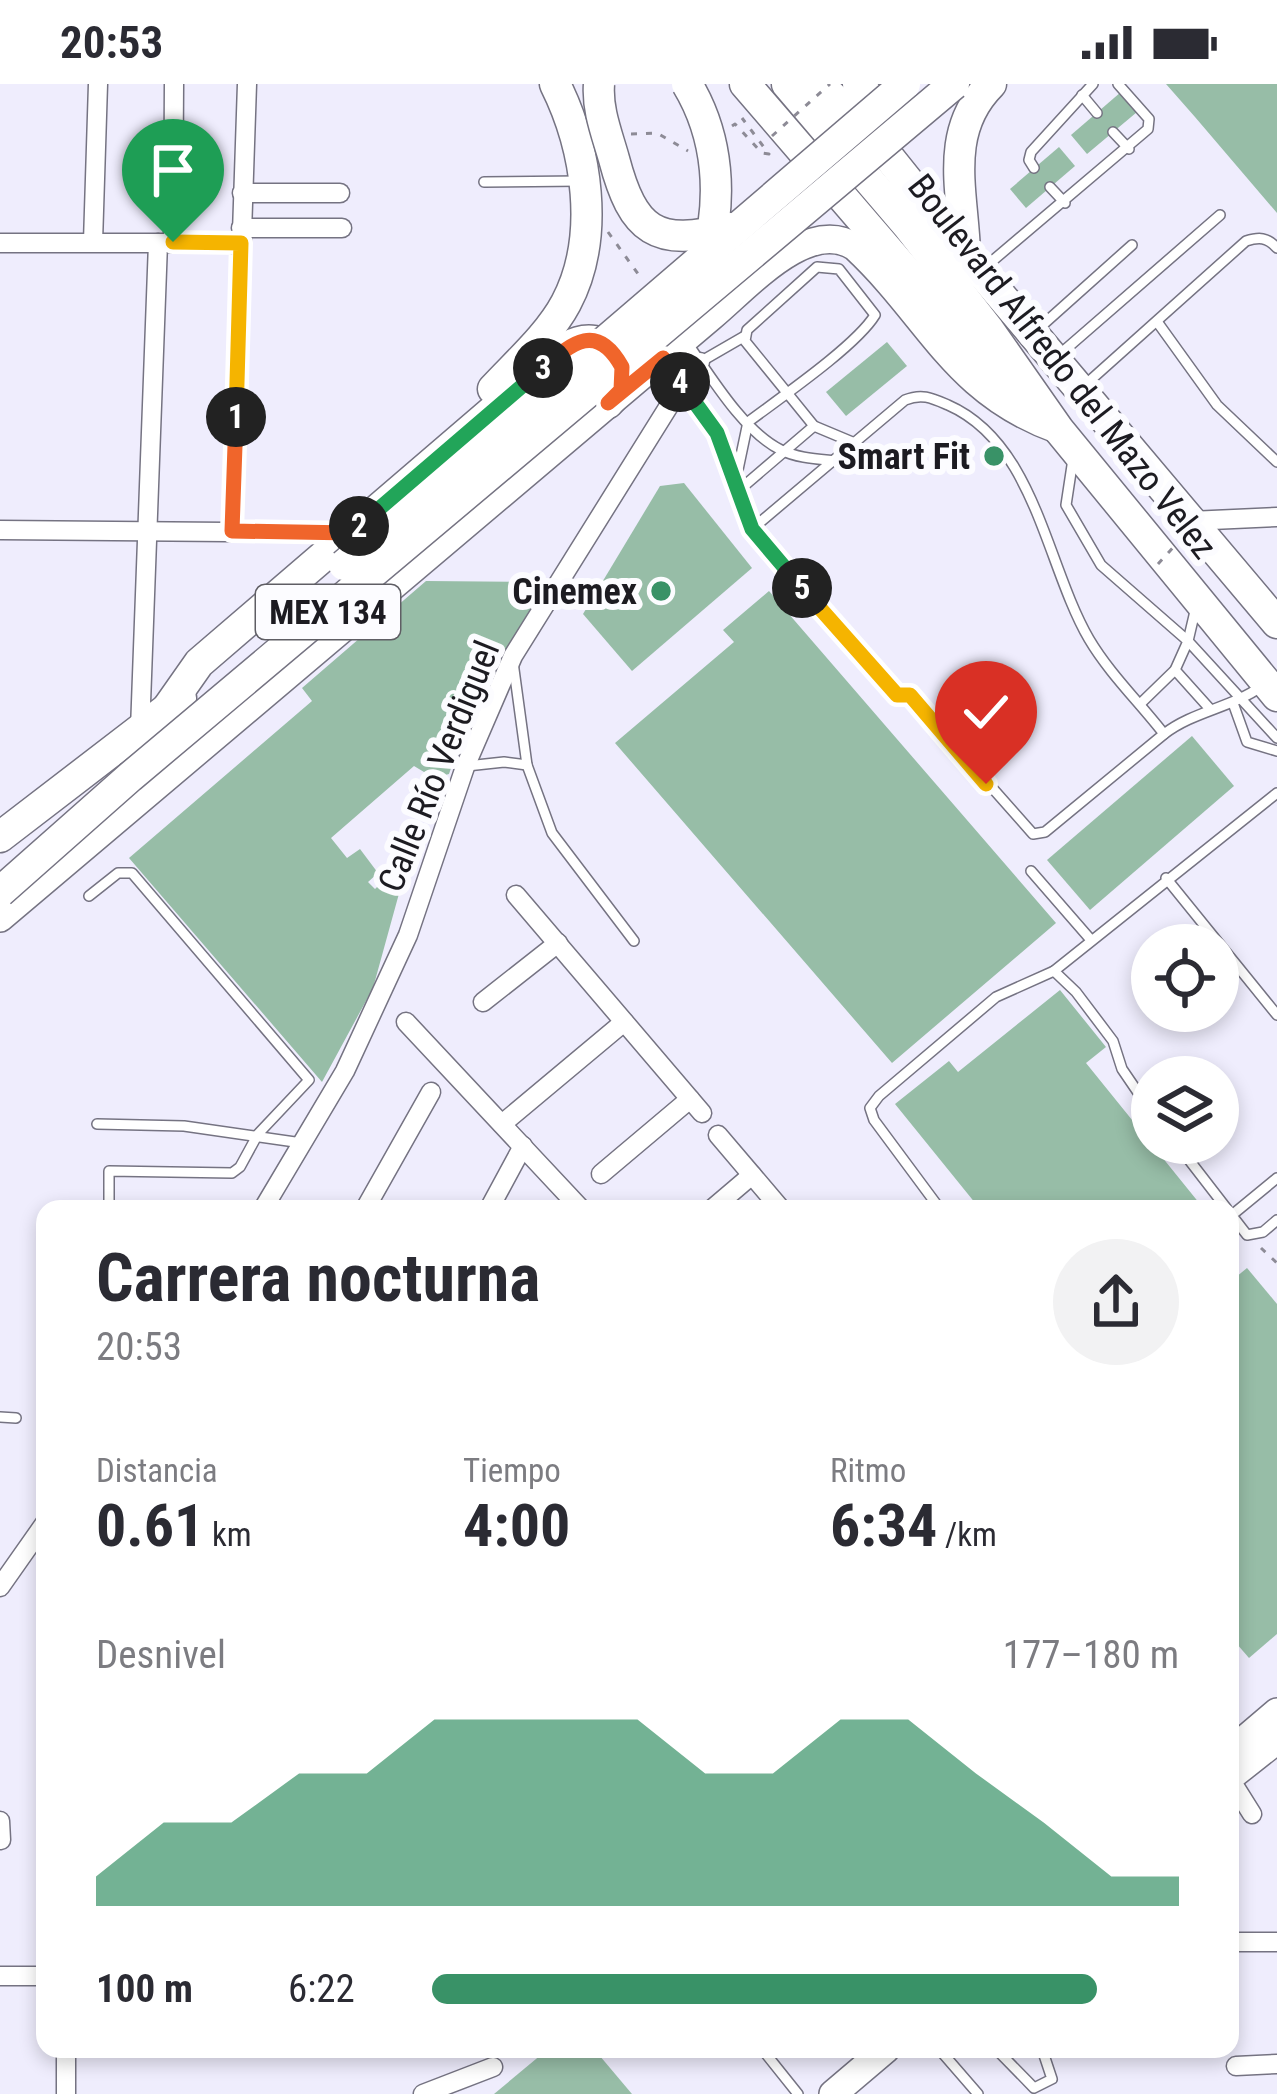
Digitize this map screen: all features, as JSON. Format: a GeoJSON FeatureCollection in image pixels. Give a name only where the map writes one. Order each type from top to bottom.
{"type":"FeatureCollection","features":[{"type":"Feature","properties":{"kind":"main road"},"geometry":{"type":"LineString","coordinates":[[454,442],[479,405],[566,304],[584,241],[585,191],[574,134],[555,84]]}},
{"type":"Feature","properties":{"kind":"main road"},"geometry":{"type":"LineString","coordinates":[[599,84],[599,106],[622,190],[628,207],[646,227],[664,235],[694,236],[741,225]]}},
{"type":"Feature","properties":{"kind":"main road"},"geometry":{"type":"LineString","coordinates":[[676,348],[716,214],[710,135],[687,84]]}},
{"type":"Feature","properties":{"kind":"main road","name":"Boulevard Alfredo del Mazo Velez"},"geometry":{"type":"LineString","coordinates":[[787,84],[908,226],[1067,440],[1197,602],[1255,696]]}},
{"type":"Feature","properties":{"kind":"main road","name":"Boulevard Alfredo del Mazo Velez"},"geometry":{"type":"LineString","coordinates":[[819,84],[871,135],[1277,623]]}},
{"type":"Feature","properties":{"kind":"main road"},"geometry":{"type":"LineString","coordinates":[[858,84],[893,123],[919,171],[928,204]]}},
{"type":"Feature","properties":{"kind":"main road","name":"MEX 134"},"geometry":{"type":"LineString","coordinates":[[0,837],[140,732],[344,566],[905,84]]}},
{"type":"Feature","properties":{"kind":"main road","name":"MEX 134"},"geometry":{"type":"LineString","coordinates":[[0,892],[130,777],[676,348],[954,84]]}},
{"type":"Feature","properties":{"kind":"main road"},"geometry":{"type":"LineString","coordinates":[[973,262],[959,135],[970,109],[991,84]]}},
{"type":"Feature","properties":{"kind":"main road"},"geometry":{"type":"LineString","coordinates":[[752,92],[980,357],[1035,394]]}},
{"type":"Feature","properties":{"kind":"main road"},"geometry":{"type":"LineString","coordinates":[[166,710],[199,663],[578,340],[605,345],[622,367],[621,390],[608,403]]}},
{"type":"Feature","properties":{"kind":"street"},"geometry":{"type":"LineString","coordinates":[[93,242],[98,84]]}},
{"type":"Feature","properties":{"kind":"street"},"geometry":{"type":"LineString","coordinates":[[140,732],[174,84]]}},
{"type":"Feature","properties":{"kind":"street"},"geometry":{"type":"LineString","coordinates":[[232,531],[247,84]]}},
{"type":"Feature","properties":{"kind":"street"},"geometry":{"type":"LineString","coordinates":[[242,193],[340,193]]}},
{"type":"Feature","properties":{"kind":"street"},"geometry":{"type":"LineString","coordinates":[[0,243],[165,243],[342,228]]}},
{"type":"Feature","properties":{"kind":"street"},"geometry":{"type":"LineString","coordinates":[[0,918],[608,403],[807,242],[827,238],[847,242],[981,390],[1067,440]]}},
{"type":"Feature","properties":{"kind":"street","name":"Calle Río Verdiguel"},"geometry":{"type":"LineString","coordinates":[[268,1200],[345,1071],[408,934],[465,767],[513,656],[683,386],[676,348]]}},
{"type":"Feature","properties":{"kind":"street"},"geometry":{"type":"LineString","coordinates":[[1195,520],[1277,518]]}},
{"type":"Feature","properties":{"kind":"street"},"geometry":{"type":"LineString","coordinates":[[0,530],[351,533]]}},
{"type":"Feature","properties":{"kind":"street"},"geometry":{"type":"LineString","coordinates":[[516,895],[696,1106],[602,1174]]}},
{"type":"Feature","properties":{"kind":"street"},"geometry":{"type":"LineString","coordinates":[[483,1002],[558,943]]}},
{"type":"Feature","properties":{"kind":"street"},"geometry":{"type":"LineString","coordinates":[[406,1022],[573,1200]]}},
{"type":"Feature","properties":{"kind":"street"},"geometry":{"type":"LineString","coordinates":[[502,1124],[624,1022]]}},
{"type":"Feature","properties":{"kind":"street"},"geometry":{"type":"LineString","coordinates":[[370,1200],[430,1092]]}},
{"type":"Feature","properties":{"kind":"street"},"geometry":{"type":"LineString","coordinates":[[718,1135],[773,1200]]}},
{"type":"Feature","properties":{"kind":"street"},"geometry":{"type":"LineString","coordinates":[[494,1200],[523,1146]]}},
{"type":"Feature","properties":{"kind":"street"},"geometry":{"type":"LineString","coordinates":[[723,1200],[752,1175]]}},
{"type":"Feature","properties":{"kind":"street"},"geometry":{"type":"LineString","coordinates":[[0,1587],[36,1536]]}},
{"type":"Feature","properties":{"kind":"street"},"geometry":{"type":"LineString","coordinates":[[1239,1744],[1277,1712]]}},
{"type":"Feature","properties":{"kind":"street"},"geometry":{"type":"LineString","coordinates":[[1239,1771],[1277,1740]]}},
{"type":"Feature","properties":{"kind":"street"},"geometry":{"type":"LineString","coordinates":[[1239,1793],[1252,1814]]}},
{"type":"Feature","properties":{"kind":"street"},"geometry":{"type":"LineString","coordinates":[[0,1821],[1,1840]]}},
{"type":"Feature","properties":{"kind":"street"},"geometry":{"type":"LineString","coordinates":[[1239,1942],[1277,1942]]}},
{"type":"Feature","properties":{"kind":"street"},"geometry":{"type":"LineString","coordinates":[[0,1976],[36,1976]]}},
{"type":"Feature","properties":{"kind":"street"},"geometry":{"type":"LineString","coordinates":[[66,2058],[66,2094]]}},
{"type":"Feature","properties":{"kind":"street"},"geometry":{"type":"LineString","coordinates":[[833,2094],[870,2058]]}},
{"type":"Feature","properties":{"kind":"street"},"geometry":{"type":"LineString","coordinates":[[1236,2066],[1277,2064]]}},
{"type":"Feature","properties":{"kind":"street"},"geometry":{"type":"LineString","coordinates":[[423,2094],[493,2067]]}},
{"type":"Feature","properties":{"kind":"lane"},"geometry":{"type":"LineString","coordinates":[[1034,168],[1028,156],[1093,84]]}},
{"type":"Feature","properties":{"kind":"lane"},"geometry":{"type":"LineString","coordinates":[[973,262],[1065,203],[1151,124],[1118,84]]}},
{"type":"Feature","properties":{"kind":"lane"},"geometry":{"type":"LineString","coordinates":[[1082,95],[1097,113]]}},
{"type":"Feature","properties":{"kind":"lane"},"geometry":{"type":"LineString","coordinates":[[1113,132],[1129,149]]}},
{"type":"Feature","properties":{"kind":"lane"},"geometry":{"type":"LineString","coordinates":[[484,182],[585,191]]}},
{"type":"Feature","properties":{"kind":"lane"},"geometry":{"type":"LineString","coordinates":[[1050,187],[1065,203]]}},
{"type":"Feature","properties":{"kind":"lane"},"geometry":{"type":"LineString","coordinates":[[1054,358],[1220,215]]}},
{"type":"Feature","properties":{"kind":"lane"},"geometry":{"type":"LineString","coordinates":[[1081,389],[1246,241],[1258,237],[1277,248]]}},
{"type":"Feature","properties":{"kind":"lane"},"geometry":{"type":"LineString","coordinates":[[1033,333],[1132,245]]}},
{"type":"Feature","properties":{"kind":"lane"},"geometry":{"type":"LineString","coordinates":[[736,487],[748,422],[875,315],[839,269],[817,267],[745,336]]}},
{"type":"Feature","properties":{"kind":"lane"},"geometry":{"type":"LineString","coordinates":[[1158,323],[1217,405],[1277,462]]}},
{"type":"Feature","properties":{"kind":"lane"},"geometry":{"type":"LineString","coordinates":[[676,348],[745,336]]}},
{"type":"Feature","properties":{"kind":"lane"},"geometry":{"type":"LineString","coordinates":[[745,336],[814,426],[857,444]]}},
{"type":"Feature","properties":{"kind":"lane"},"geometry":{"type":"LineString","coordinates":[[676,348],[683,386],[717,433],[752,529],[897,695],[910,695],[1033,834],[1039,835],[1182,720],[1255,696]]}},
{"type":"Feature","properties":{"kind":"lane"},"geometry":{"type":"LineString","coordinates":[[676,348],[762,438],[784,452],[836,461]]}},
{"type":"Feature","properties":{"kind":"lane"},"geometry":{"type":"LineString","coordinates":[[752,529],[905,400],[926,395],[956,408],[984,430],[1010,461],[1092,643],[1164,734]]}},
{"type":"Feature","properties":{"kind":"lane"},"geometry":{"type":"LineString","coordinates":[[736,487],[814,426]]}},
{"type":"Feature","properties":{"kind":"lane"},"geometry":{"type":"LineString","coordinates":[[1067,440],[1069,514],[1108,574],[1255,696],[1277,737]]}},
{"type":"Feature","properties":{"kind":"lane"},"geometry":{"type":"LineString","coordinates":[[1140,704],[1175,670],[1197,602]]}},
{"type":"Feature","properties":{"kind":"lane"},"geometry":{"type":"LineString","coordinates":[[513,656],[527,765],[557,844],[634,941]]}},
{"type":"Feature","properties":{"kind":"lane"},"geometry":{"type":"LineString","coordinates":[[1175,670],[1210,709]]}},
{"type":"Feature","properties":{"kind":"lane"},"geometry":{"type":"LineString","coordinates":[[1255,696],[1246,742],[1277,751]]}},
{"type":"Feature","properties":{"kind":"lane"},"geometry":{"type":"LineString","coordinates":[[465,767],[504,762],[527,765]]}},
{"type":"Feature","properties":{"kind":"lane"},"geometry":{"type":"LineString","coordinates":[[933,1200],[874,1120],[870,1108],[879,1096],[997,997],[1054,971],[1276,795]]}},
{"type":"Feature","properties":{"kind":"lane"},"geometry":{"type":"LineString","coordinates":[[1031,871],[1091,940]]}},
{"type":"Feature","properties":{"kind":"lane"},"geometry":{"type":"LineString","coordinates":[[89,896],[118,873],[132,873],[308,1074],[307,1086],[258,1134],[232,1173],[109,1171],[109,1200]]}},
{"type":"Feature","properties":{"kind":"lane"},"geometry":{"type":"LineString","coordinates":[[1166,878],[1277,1015]]}},
{"type":"Feature","properties":{"kind":"lane"},"geometry":{"type":"LineString","coordinates":[[1054,971],[1113,1041],[1131,1082]]}},
{"type":"Feature","properties":{"kind":"lane"},"geometry":{"type":"LineString","coordinates":[[97,1124],[184,1126],[302,1143]]}},
{"type":"Feature","properties":{"kind":"lane"},"geometry":{"type":"LineString","coordinates":[[1192,1164],[1221,1200]]}},
{"type":"Feature","properties":{"kind":"lane"},"geometry":{"type":"LineString","coordinates":[[1239,1205],[1277,1178]]}},
{"type":"Feature","properties":{"kind":"lane"},"geometry":{"type":"LineString","coordinates":[[1239,1224],[1247,1235],[1263,1232],[1277,1220]]}},
{"type":"Feature","properties":{"kind":"lane"},"geometry":{"type":"LineString","coordinates":[[0,1417],[16,1418]]}},
{"type":"Feature","properties":{"kind":"lane"},"geometry":{"type":"LineString","coordinates":[[769,2058],[798,2094]]}},
{"type":"Feature","properties":{"kind":"lane"},"geometry":{"type":"LineString","coordinates":[[948,2058],[978,2094]]}},
{"type":"Feature","properties":{"kind":"lane"},"geometry":{"type":"LineString","coordinates":[[1005,2058],[1034,2089],[1052,2079],[1047,2058]]}},
{"type":"Feature","properties":{"kind":"path"},"geometry":{"type":"LineString","coordinates":[[772,136],[830,84]]}},
{"type":"Feature","properties":{"kind":"path"},"geometry":{"type":"LineString","coordinates":[[585,191],[647,287]]}},
{"type":"Feature","properties":{"kind":"path"},"geometry":{"type":"LineString","coordinates":[[1158,564],[1195,520]]}},
{"type":"Feature","properties":{"kind":"path"},"geometry":{"type":"LineString","coordinates":[[1247,1235],[1277,1263]]}},
{"type":"Feature","properties":{"kind":"building"},"geometry":{"type":"Polygon","coordinates":[[[1166,84],[1277,84],[1277,213],[1195,117],[1166,84]]]}},
{"type":"Feature","properties":{"kind":"building"},"geometry":{"type":"Polygon","coordinates":[[[1121,92],[1137,112],[1087,154],[1071,135],[1121,92]]]}},
{"type":"Feature","properties":{"kind":"building"},"geometry":{"type":"Polygon","coordinates":[[[1059,147],[1075,166],[1026,208],[1010,189],[1059,147]]]}},
{"type":"Feature","properties":{"kind":"building"},"geometry":{"type":"Polygon","coordinates":[[[887,342],[907,366],[846,416],[826,392],[887,342]]]}},
{"type":"Feature","properties":{"kind":"building","name":"Cinemex"},"geometry":{"type":"Polygon","coordinates":[[[684,483],[752,568],[632,671],[583,614],[660,486],[684,483]]]}},
{"type":"Feature","properties":{"kind":"building"},"geometry":{"type":"Polygon","coordinates":[[[426,581],[547,582],[469,716],[449,774],[434,778],[414,766],[331,838],[347,858],[360,849],[378,873],[368,882],[375,889],[387,877],[400,890],[373,988],[322,1082],[129,858],[312,701],[302,688],[426,581]]]}},
{"type":"Feature","properties":{"kind":"building"},"geometry":{"type":"Polygon","coordinates":[[[769,591],[1056,923],[892,1063],[615,743],[734,642],[723,630],[769,591]]]}},
{"type":"Feature","properties":{"kind":"building"},"geometry":{"type":"Polygon","coordinates":[[[1192,736],[1234,786],[1090,910],[1047,860],[1192,736]]]}},
{"type":"Feature","properties":{"kind":"building"},"geometry":{"type":"Polygon","coordinates":[[[1060,990],[1106,1047],[1086,1063],[1131,1119],[1131,1164],[1168,1164],[1197,1200],[973,1200],[895,1104],[949,1061],[958,1072],[1060,990]]]}},
{"type":"Feature","properties":{"kind":"building"},"geometry":{"type":"Polygon","coordinates":[[[1247,1268],[1277,1304],[1277,1634],[1249,1658],[1239,1646],[1239,1275],[1247,1268]]]}},
{"type":"Feature","properties":{"kind":"building"},"geometry":{"type":"Polygon","coordinates":[[[537,2058],[602,2058],[632,2094],[494,2094],[537,2058]]]}},
{"type":"Feature","properties":{"kind":"place","name":"Smart Fit"},"geometry":{"type":"Point","coordinates":[994,456]}},
{"type":"Feature","properties":{"kind":"place","name":"Cinemex"},"geometry":{"type":"Point","coordinates":[661,591]}},
{"type":"Feature","properties":{"kind":"route"},"geometry":{"type":"LineString","coordinates":[[173,242],[241,243],[232,531],[351,533],[578,340],[605,345],[622,367],[621,390],[608,403],[663,358],[717,433],[752,529],[897,695],[910,695],[986,784]]}}]}
